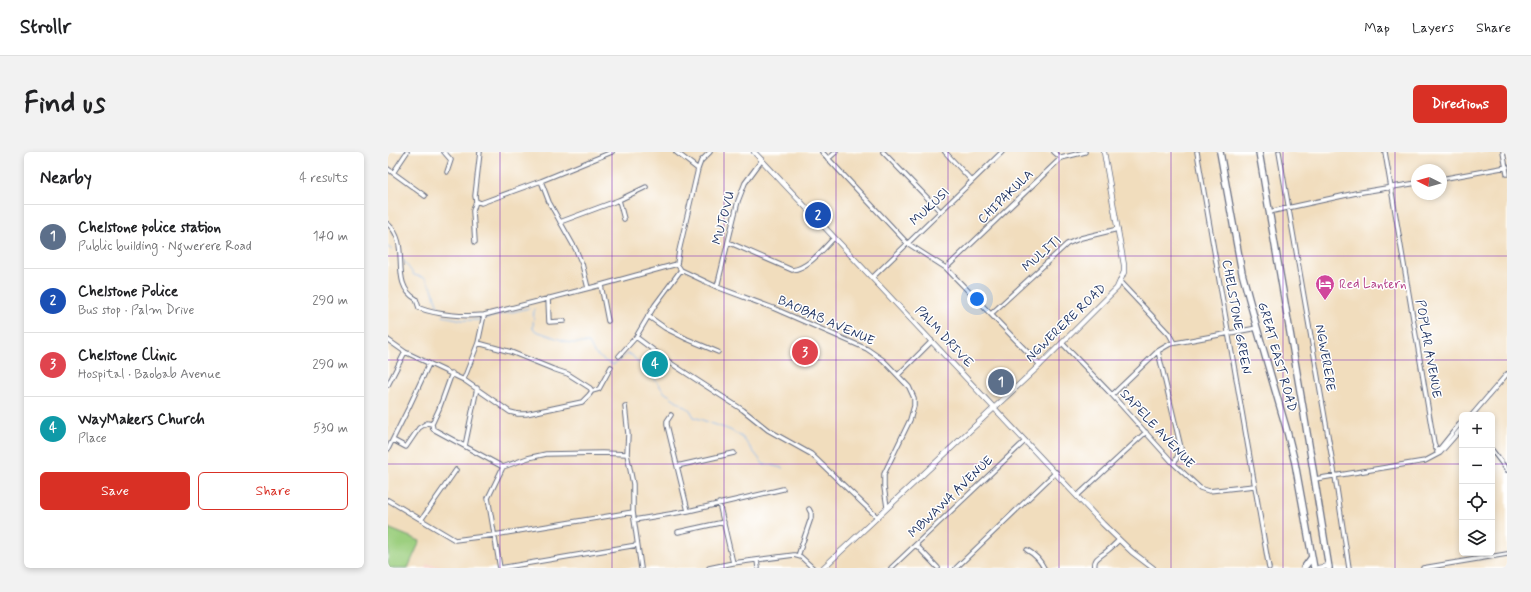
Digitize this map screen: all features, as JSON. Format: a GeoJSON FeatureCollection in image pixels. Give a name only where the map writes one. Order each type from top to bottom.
{"type":"FeatureCollection","features":[{"type":"Feature","properties":{"kind":"main road","name":"GREAT EAST ROAD"},"geometry":{"type":"LineString","coordinates":[[1220,152],[1242,273],[1256,328],[1295,463],[1314,568]]}},
{"type":"Feature","properties":{"kind":"main road","name":"GREAT EAST ROAD"},"geometry":{"type":"LineString","coordinates":[[1259,152],[1329,567]]}},
{"type":"Feature","properties":{"kind":"main road"},"geometry":{"type":"LineString","coordinates":[[1304,568],[1312,556]]}},
{"type":"Feature","properties":{"kind":"street"},"geometry":{"type":"LineString","coordinates":[[393,173],[407,152]]}},
{"type":"Feature","properties":{"kind":"street"},"geometry":{"type":"LineString","coordinates":[[444,152],[451,160],[447,172]]}},
{"type":"Feature","properties":{"kind":"street"},"geometry":{"type":"LineString","coordinates":[[475,242],[472,211],[476,200],[475,193],[480,152]]}},
{"type":"Feature","properties":{"kind":"street"},"geometry":{"type":"LineString","coordinates":[[476,200],[478,202],[484,202],[541,182],[612,152]]}},
{"type":"Feature","properties":{"kind":"street"},"geometry":{"type":"LineString","coordinates":[[676,152],[698,169]]}},
{"type":"Feature","properties":{"kind":"street"},"geometry":{"type":"LineString","coordinates":[[619,356],[636,338],[648,316],[680,270],[677,264],[698,169],[701,161],[710,152]]}},
{"type":"Feature","properties":{"kind":"street","name":"PALM DRIVE"},"geometry":{"type":"LineString","coordinates":[[754,152],[1119,540],[1141,560],[1153,568]]}},
{"type":"Feature","properties":{"kind":"street"},"geometry":{"type":"LineString","coordinates":[[822,152],[907,243],[946,268],[1040,365]]}},
{"type":"Feature","properties":{"kind":"street"},"geometry":{"type":"LineString","coordinates":[[828,159],[836,152]]}},
{"type":"Feature","properties":{"kind":"street"},"geometry":{"type":"LineString","coordinates":[[883,152],[940,212]]}},
{"type":"Feature","properties":{"kind":"street"},"geometry":{"type":"LineString","coordinates":[[946,152],[972,181]]}},
{"type":"Feature","properties":{"kind":"street","name":"MUKUSI"},"geometry":{"type":"LineString","coordinates":[[873,277],[1002,152]]}},
{"type":"Feature","properties":{"kind":"street"},"geometry":{"type":"LineString","coordinates":[[1054,152],[1061,158]]}},
{"type":"Feature","properties":{"kind":"street","name":"CHIPAKULA"},"geometry":{"type":"LineString","coordinates":[[946,268],[1061,158],[1085,152]]}},
{"type":"Feature","properties":{"kind":"street","name":"NGWERERE ROAD"},"geometry":{"type":"LineString","coordinates":[[823,568],[994,406],[1040,365],[1117,288],[1124,272],[1124,265],[1104,152]]}},
{"type":"Feature","properties":{"kind":"street","name":"CHELSTONE GREEN"},"geometry":{"type":"LineString","coordinates":[[1197,152],[1254,486],[1270,568]]}},
{"type":"Feature","properties":{"kind":"street","name":"NGWERERE"},"geometry":{"type":"LineString","coordinates":[[1279,152],[1335,476],[1349,568]]}},
{"type":"Feature","properties":{"kind":"street","name":"POPLAR AVENUE"},"geometry":{"type":"LineString","coordinates":[[1385,152],[1434,442],[1439,452]]}},
{"type":"Feature","properties":{"kind":"street"},"geometry":{"type":"LineString","coordinates":[[1503,152],[1507,174]]}},
{"type":"Feature","properties":{"kind":"street","name":"MUTOVU"},"geometry":{"type":"LineString","coordinates":[[717,287],[732,220],[745,183],[762,160]]}},
{"type":"Feature","properties":{"kind":"street"},"geometry":{"type":"LineString","coordinates":[[1447,178],[1506,168]]}},
{"type":"Feature","properties":{"kind":"street"},"geometry":{"type":"LineString","coordinates":[[388,169],[424,196]]}},
{"type":"Feature","properties":{"kind":"street"},"geometry":{"type":"LineString","coordinates":[[541,182],[549,202],[579,257],[588,288]]}},
{"type":"Feature","properties":{"kind":"street"},"geometry":{"type":"LineString","coordinates":[[1269,212],[1350,194],[1411,184]]}},
{"type":"Feature","properties":{"kind":"street"},"geometry":{"type":"LineString","coordinates":[[560,222],[619,200],[646,187]]}},
{"type":"Feature","properties":{"kind":"street"},"geometry":{"type":"LineString","coordinates":[[619,200],[624,219]]}},
{"type":"Feature","properties":{"kind":"street"},"geometry":{"type":"LineString","coordinates":[[388,224],[393,229],[396,238],[395,254]]}},
{"type":"Feature","properties":{"kind":"street","name":"MULITI"},"geometry":{"type":"LineString","coordinates":[[991,314],[1067,244],[1081,238],[1118,229]]}},
{"type":"Feature","properties":{"kind":"street"},"geometry":{"type":"LineString","coordinates":[[728,242],[792,270],[799,269],[806,265],[834,238]]}},
{"type":"Feature","properties":{"kind":"street"},"geometry":{"type":"LineString","coordinates":[[401,292],[416,299],[417,306],[421,309],[460,315],[484,315],[677,264]]}},
{"type":"Feature","properties":{"kind":"street","name":"BAOBAB AVENUE"},"geometry":{"type":"LineString","coordinates":[[680,270],[717,287],[773,308],[867,349],[883,360],[898,375],[912,393],[914,406],[910,420],[884,474],[887,507]]}},
{"type":"Feature","properties":{"kind":"street"},"geometry":{"type":"LineString","coordinates":[[1120,282],[1169,334],[1174,343]]}},
{"type":"Feature","properties":{"kind":"street"},"geometry":{"type":"LineString","coordinates":[[601,285],[608,321]]}},
{"type":"Feature","properties":{"kind":"street"},"geometry":{"type":"LineString","coordinates":[[548,298],[549,322],[564,321]]}},
{"type":"Feature","properties":{"kind":"street"},"geometry":{"type":"LineString","coordinates":[[464,379],[478,343],[484,315]]}},
{"type":"Feature","properties":{"kind":"street"},"geometry":{"type":"LineString","coordinates":[[648,316],[665,328],[718,352]]}},
{"type":"Feature","properties":{"kind":"street"},"geometry":{"type":"LineString","coordinates":[[1112,395],[1158,352],[1174,343],[1256,328]]}},
{"type":"Feature","properties":{"kind":"street"},"geometry":{"type":"LineString","coordinates":[[636,338],[672,364],[743,410],[768,430],[806,451],[842,482],[877,517]]}},
{"type":"Feature","properties":{"kind":"street"},"geometry":{"type":"LineString","coordinates":[[388,340],[428,364],[464,379],[510,412],[518,414],[582,402],[592,391],[599,389],[611,367]]}},
{"type":"Feature","properties":{"kind":"street"},"geometry":{"type":"LineString","coordinates":[[898,375],[932,341]]}},
{"type":"Feature","properties":{"kind":"street"},"geometry":{"type":"LineString","coordinates":[[478,343],[511,352],[554,370],[568,374],[590,388],[592,391]]}},
{"type":"Feature","properties":{"kind":"street","name":"SAPELE AVENUE"},"geometry":{"type":"LineString","coordinates":[[1062,343],[1112,395],[1174,464],[1200,488],[1206,491],[1254,486]]}},
{"type":"Feature","properties":{"kind":"street"},"geometry":{"type":"LineString","coordinates":[[388,385],[406,352]]}},
{"type":"Feature","properties":{"kind":"street"},"geometry":{"type":"LineString","coordinates":[[1158,352],[1181,448],[1181,452],[1174,464]]}},
{"type":"Feature","properties":{"kind":"street"},"geometry":{"type":"LineString","coordinates":[[388,449],[428,364]]}},
{"type":"Feature","properties":{"kind":"street"},"geometry":{"type":"LineString","coordinates":[[452,373],[432,424],[433,429],[503,468]]}},
{"type":"Feature","properties":{"kind":"street"},"geometry":{"type":"LineString","coordinates":[[1473,412],[1507,374]]}},
{"type":"Feature","properties":{"kind":"street"},"geometry":{"type":"LineString","coordinates":[[465,446],[477,388]]}},
{"type":"Feature","properties":{"kind":"street"},"geometry":{"type":"LineString","coordinates":[[625,406],[628,434],[627,454],[633,484],[633,512],[641,568]]}},
{"type":"Feature","properties":{"kind":"street"},"geometry":{"type":"LineString","coordinates":[[671,415],[667,421],[667,425],[688,511]]}},
{"type":"Feature","properties":{"kind":"street"},"geometry":{"type":"LineString","coordinates":[[393,440],[406,447],[422,425],[427,423],[432,424]]}},
{"type":"Feature","properties":{"kind":"street"},"geometry":{"type":"LineString","coordinates":[[1439,452],[1459,425]]}},
{"type":"Feature","properties":{"kind":"street"},"geometry":{"type":"LineString","coordinates":[[1315,478],[1419,462],[1435,456],[1459,431]]}},
{"type":"Feature","properties":{"kind":"street"},"geometry":{"type":"LineString","coordinates":[[1077,496],[1146,432]]}},
{"type":"Feature","properties":{"kind":"street","name":"MBWAWA AVENUE"},"geometry":{"type":"LineString","coordinates":[[891,568],[1025,440]]}},
{"type":"Feature","properties":{"kind":"street"},"geometry":{"type":"LineString","coordinates":[[627,454],[602,452],[546,454],[528,458],[503,468],[488,498],[500,568],[637,545]]}},
{"type":"Feature","properties":{"kind":"street"},"geometry":{"type":"LineString","coordinates":[[677,466],[734,453]]}},
{"type":"Feature","properties":{"kind":"street"},"geometry":{"type":"LineString","coordinates":[[1495,454],[1507,470]]}},
{"type":"Feature","properties":{"kind":"street"},"geometry":{"type":"LineString","coordinates":[[421,520],[456,470]]}},
{"type":"Feature","properties":{"kind":"street"},"geometry":{"type":"LineString","coordinates":[[956,568],[1056,472]]}},
{"type":"Feature","properties":{"kind":"street"},"geometry":{"type":"LineString","coordinates":[[634,520],[688,511],[782,489]]}},
{"type":"Feature","properties":{"kind":"street"},"geometry":{"type":"LineString","coordinates":[[388,500],[454,540],[494,535],[633,512]]}},
{"type":"Feature","properties":{"kind":"street"},"geometry":{"type":"LineString","coordinates":[[719,504],[733,563]]}},
{"type":"Feature","properties":{"kind":"street"},"geometry":{"type":"LineString","coordinates":[[798,556],[811,518],[809,509]]}},
{"type":"Feature","properties":{"kind":"street"},"geometry":{"type":"LineString","coordinates":[[678,532],[724,522]]}},
{"type":"Feature","properties":{"kind":"street"},"geometry":{"type":"LineString","coordinates":[[1095,568],[1095,560],[1097,557],[1108,551],[1119,540]]}},
{"type":"Feature","properties":{"kind":"street"},"geometry":{"type":"LineString","coordinates":[[916,545],[938,568]]}},
{"type":"Feature","properties":{"kind":"street"},"geometry":{"type":"LineString","coordinates":[[1027,550],[1038,559],[1044,568]]}},
{"type":"Feature","properties":{"kind":"street"},"geometry":{"type":"LineString","coordinates":[[1424,568],[1507,554]]}},
{"type":"Feature","properties":{"kind":"street"},"geometry":{"type":"LineString","coordinates":[[709,568],[733,563],[798,556],[813,568]]}},
{"type":"Feature","properties":{"kind":"street"},"geometry":{"type":"LineString","coordinates":[[757,560],[758,568]]}},
{"type":"Feature","properties":{"kind":"street"},"geometry":{"type":"LineString","coordinates":[[1318,568],[1329,567]]}},
{"type":"Feature","properties":{"kind":"shaded area"},"geometry":{"type":"Polygon","coordinates":[[[427,564],[453,568],[424,568],[427,564]]]}},
{"type":"Feature","properties":{"kind":"green space"},"geometry":{"type":"Polygon","coordinates":[[[388,528],[420,541],[408,568],[388,568],[388,528]]]}},
{"type":"Feature","properties":{"kind":"waterway"},"geometry":{"type":"LineString","coordinates":[[388,247],[392,250]]}},
{"type":"Feature","properties":{"kind":"waterway"},"geometry":{"type":"LineString","coordinates":[[401,257],[414,275],[425,278],[432,288],[437,304],[441,310]]}},
{"type":"Feature","properties":{"kind":"waterway"},"geometry":{"type":"LineString","coordinates":[[485,318],[529,308]]}},
{"type":"Feature","properties":{"kind":"waterway"},"geometry":{"type":"LineString","coordinates":[[534,309],[533,329],[536,331],[570,343],[589,343],[594,353],[613,365],[627,354],[632,355],[638,363],[649,371],[664,392],[690,410],[694,417],[730,430],[742,437],[764,465],[783,468]]}},
{"type":"Feature","properties":{"kind":"waterway"},"geometry":{"type":"LineString","coordinates":[[443,316],[463,320],[480,320]]}},
{"type":"Feature","properties":{"kind":"place","name":"Chelstone Police"},"geometry":{"type":"Point","coordinates":[818,215]}},
{"type":"Feature","properties":{"kind":"place","name":"Red Lantern"},"geometry":{"type":"Point","coordinates":[1325,301]}},
{"type":"Feature","properties":{"kind":"place","name":"Chelstone Clinic"},"geometry":{"type":"Point","coordinates":[805,352]}},
{"type":"Feature","properties":{"kind":"place","name":"WayMakers Church"},"geometry":{"type":"Point","coordinates":[655,364]}},
{"type":"Feature","properties":{"kind":"place","name":"Chelstone police station"},"geometry":{"type":"Point","coordinates":[1001,382]}}]}
